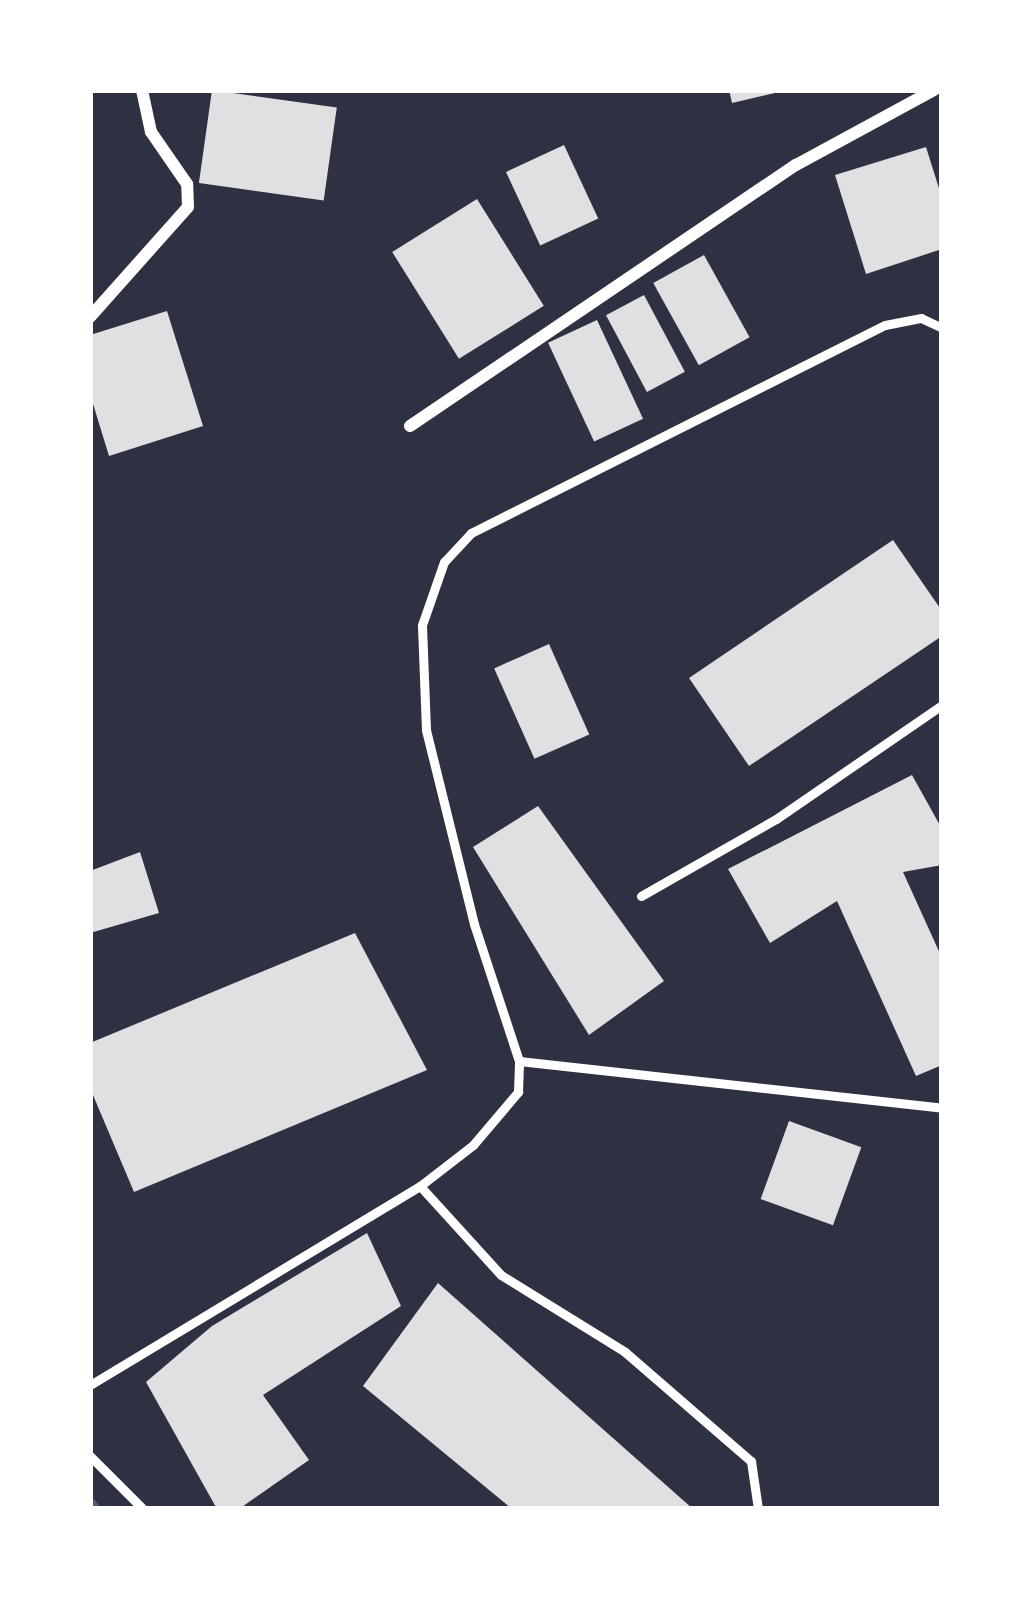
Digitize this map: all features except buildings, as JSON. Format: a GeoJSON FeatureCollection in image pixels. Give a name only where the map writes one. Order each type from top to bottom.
{"type":"FeatureCollection","features":[{"type":"Feature","properties":{"kind":"street"},"geometry":{"type":"LineString","coordinates":[[90,316],[188,207],[187,184],[151,132],[142,90]]}},
{"type":"Feature","properties":{"kind":"street"},"geometry":{"type":"LineString","coordinates":[[410,426],[796,165],[934,90]]}},
{"type":"Feature","properties":{"kind":"lane"},"geometry":{"type":"LineString","coordinates":[[90,1385],[419,1186],[503,1116],[518,1092],[519,1061],[474,924],[426,730],[422,625],[444,562],[471,533],[885,325],[921,318],[942,328]]}},
{"type":"Feature","properties":{"kind":"lane"},"geometry":{"type":"LineString","coordinates":[[641,896],[776,820],[942,705]]}},
{"type":"Feature","properties":{"kind":"lane"},"geometry":{"type":"LineString","coordinates":[[519,1061],[942,1108]]}},
{"type":"Feature","properties":{"kind":"lane"},"geometry":{"type":"LineString","coordinates":[[419,1186],[501,1275],[626,1352],[751,1461],[758,1509]]}},
{"type":"Feature","properties":{"kind":"lane"},"geometry":{"type":"LineString","coordinates":[[90,1456],[142,1509]]}},
{"type":"Feature","properties":{"kind":"waterway"},"geometry":{"type":"LineString","coordinates":[[90,1505],[93,1509]]}}]}
